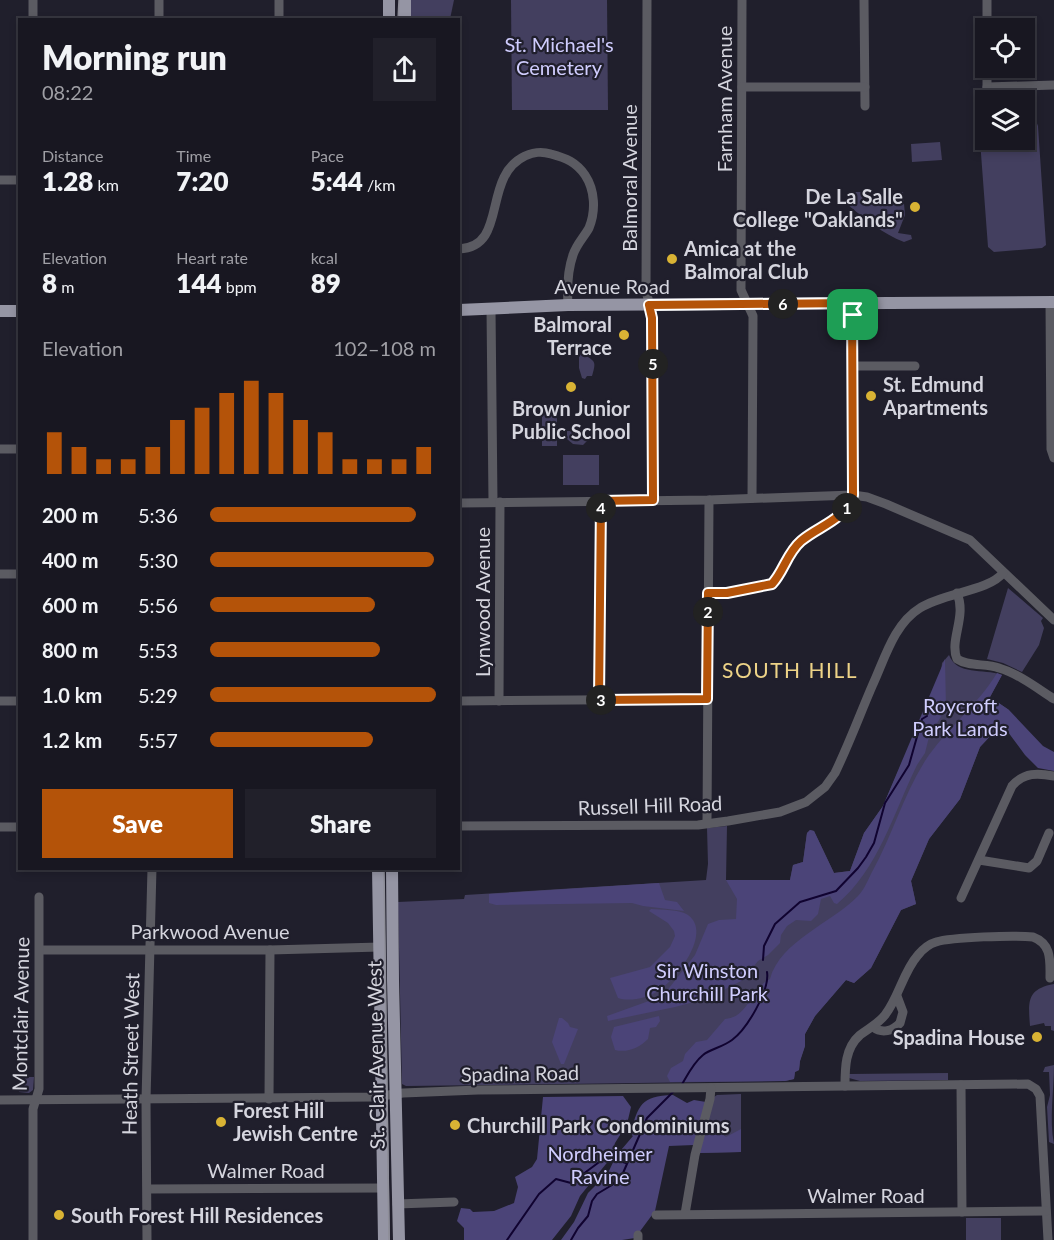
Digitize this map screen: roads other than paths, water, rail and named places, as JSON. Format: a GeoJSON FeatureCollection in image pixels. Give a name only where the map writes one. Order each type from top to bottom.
{"type":"FeatureCollection","features":[{"type":"Feature","properties":{"kind":"main road"},"geometry":{"type":"LineString","coordinates":[[389,0],[389,18]]}},
{"type":"Feature","properties":{"kind":"main road"},"geometry":{"type":"LineString","coordinates":[[405,0],[405,18]]}},
{"type":"Feature","properties":{"kind":"main road","name":"Avenue Road"},"geometry":{"type":"LineString","coordinates":[[460,310],[568,305],[1052,302]]}},
{"type":"Feature","properties":{"kind":"main road"},"geometry":{"type":"LineString","coordinates":[[0,311],[18,311]]}},
{"type":"Feature","properties":{"kind":"main road","name":"St. Clair Avenue West"},"geometry":{"type":"LineString","coordinates":[[378,870],[384,1240]]}},
{"type":"Feature","properties":{"kind":"main road","name":"St. Clair Avenue West"},"geometry":{"type":"LineString","coordinates":[[392,870],[399,1240]]}},
{"type":"Feature","properties":{"kind":"street"},"geometry":{"type":"LineString","coordinates":[[33,0],[33,18]]}},
{"type":"Feature","properties":{"kind":"street"},"geometry":{"type":"LineString","coordinates":[[159,0],[159,18]]}},
{"type":"Feature","properties":{"kind":"street"},"geometry":{"type":"LineString","coordinates":[[279,0],[279,18]]}},
{"type":"Feature","properties":{"kind":"street","name":"Balmoral Avenue"},"geometry":{"type":"LineString","coordinates":[[647,0],[646,291],[652,318],[653,500]]}},
{"type":"Feature","properties":{"kind":"street","name":"Farnham Avenue"},"geometry":{"type":"LineString","coordinates":[[742,0],[741,290],[753,318],[752,498]]}},
{"type":"Feature","properties":{"kind":"street"},"geometry":{"type":"LineString","coordinates":[[864,0],[865,106]]}},
{"type":"Feature","properties":{"kind":"street"},"geometry":{"type":"LineString","coordinates":[[987,0],[987,18]]}},
{"type":"Feature","properties":{"kind":"street"},"geometry":{"type":"LineString","coordinates":[[987,78],[987,87],[1054,86]]}},
{"type":"Feature","properties":{"kind":"street"},"geometry":{"type":"LineString","coordinates":[[742,87],[865,87]]}},
{"type":"Feature","properties":{"kind":"street"},"geometry":{"type":"LineString","coordinates":[[460,249],[471,248],[487,234],[501,183],[508,169],[519,159],[542,151],[569,159],[590,182],[594,201],[589,227],[574,253],[568,273],[568,305]]}},
{"type":"Feature","properties":{"kind":"street"},"geometry":{"type":"LineString","coordinates":[[0,180],[18,180]]}},
{"type":"Feature","properties":{"kind":"street"},"geometry":{"type":"LineString","coordinates":[[1052,302],[1051,442],[1054,458]]}},
{"type":"Feature","properties":{"kind":"street"},"geometry":{"type":"LineString","coordinates":[[708,593],[727,593],[772,584],[793,549],[811,533],[838,518],[850,503],[853,495],[852,303]]}},
{"type":"Feature","properties":{"kind":"street","name":"Lynwood Avenue"},"geometry":{"type":"LineString","coordinates":[[491,309],[499,701]]}},
{"type":"Feature","properties":{"kind":"street"},"geometry":{"type":"LineString","coordinates":[[853,366],[915,366]]}},
{"type":"Feature","properties":{"kind":"street"},"geometry":{"type":"LineString","coordinates":[[0,449],[18,449]]}},
{"type":"Feature","properties":{"kind":"street"},"geometry":{"type":"LineString","coordinates":[[460,503],[709,500],[853,495],[867,497],[970,540],[1054,620]]}},
{"type":"Feature","properties":{"kind":"street"},"geometry":{"type":"LineString","coordinates":[[707,823],[709,500]]}},
{"type":"Feature","properties":{"kind":"street"},"geometry":{"type":"LineString","coordinates":[[599,700],[601,501]]}},
{"type":"Feature","properties":{"kind":"street","name":"Russell Hill Road"},"geometry":{"type":"LineString","coordinates":[[460,826],[707,823],[780,812],[806,802],[819,794],[835,773],[897,633],[908,618],[921,607],[995,582],[1004,573]]}},
{"type":"Feature","properties":{"kind":"street"},"geometry":{"type":"LineString","coordinates":[[0,574],[18,574]]}},
{"type":"Feature","properties":{"kind":"street"},"geometry":{"type":"LineString","coordinates":[[957,593],[962,609],[956,646],[957,659],[967,663],[1004,669],[1054,699]]}},
{"type":"Feature","properties":{"kind":"street"},"geometry":{"type":"LineString","coordinates":[[460,701],[707,699]]}},
{"type":"Feature","properties":{"kind":"street"},"geometry":{"type":"LineString","coordinates":[[0,701],[18,701]]}},
{"type":"Feature","properties":{"kind":"street"},"geometry":{"type":"LineString","coordinates":[[961,898],[1016,782],[1031,774],[1054,776]]}},
{"type":"Feature","properties":{"kind":"street"},"geometry":{"type":"LineString","coordinates":[[0,827],[18,827]]}},
{"type":"Feature","properties":{"kind":"street"},"geometry":{"type":"LineString","coordinates":[[979,860],[1029,868],[1036,861],[1049,833]]}},
{"type":"Feature","properties":{"kind":"street","name":"Heath Street West"},"geometry":{"type":"LineString","coordinates":[[147,1240],[146,1100],[152,870]]}},
{"type":"Feature","properties":{"kind":"street","name":"Montclair Avenue"},"geometry":{"type":"LineString","coordinates":[[33,1240],[33,1109],[38,1099],[39,897]]}},
{"type":"Feature","properties":{"kind":"street"},"geometry":{"type":"LineString","coordinates":[[845,1086],[846,1062],[857,1038],[884,1017],[917,955],[930,944],[941,940],[1024,936],[1036,938],[1048,950],[1050,978]]}},
{"type":"Feature","properties":{"kind":"street","name":"Parkwood Avenue"},"geometry":{"type":"LineString","coordinates":[[40,950],[270,950],[380,947]]}},
{"type":"Feature","properties":{"kind":"street"},"geometry":{"type":"LineString","coordinates":[[269,1099],[270,950]]}},
{"type":"Feature","properties":{"kind":"street"},"geometry":{"type":"LineString","coordinates":[[873,1027],[877,1030],[889,1030],[900,1023],[903,1012],[897,996]]}},
{"type":"Feature","properties":{"kind":"street","name":"Spadina Road"},"geometry":{"type":"LineString","coordinates":[[0,1100],[269,1099],[381,1096],[478,1090],[1024,1084],[1032,1086],[1038,1092],[1046,1211]]}},
{"type":"Feature","properties":{"kind":"street"},"geometry":{"type":"LineString","coordinates":[[961,1085],[962,1212]]}},
{"type":"Feature","properties":{"kind":"street"},"geometry":{"type":"LineString","coordinates":[[686,1214],[693,1165],[711,1088]]}},
{"type":"Feature","properties":{"kind":"street","name":"Walmer Road"},"geometry":{"type":"LineString","coordinates":[[148,1189],[384,1188]]}},
{"type":"Feature","properties":{"kind":"street"},"geometry":{"type":"LineString","coordinates":[[397,1204],[454,1202]]}},
{"type":"Feature","properties":{"kind":"street"},"geometry":{"type":"LineString","coordinates":[[1046,1211],[1048,1240]]}},
{"type":"Feature","properties":{"kind":"street","name":"Walmer Road"},"geometry":{"type":"LineString","coordinates":[[656,1215],[1046,1211]]}},
{"type":"Feature","properties":{"kind":"waterway"},"geometry":{"type":"LineString","coordinates":[[763,960],[764,946],[775,924],[800,902],[836,891],[866,857],[874,843],[885,803],[909,765],[922,719],[927,716]]}},
{"type":"Feature","properties":{"kind":"waterway"},"geometry":{"type":"LineString","coordinates":[[681,1086],[699,1058],[738,1035],[761,999],[767,972]]}},
{"type":"Feature","properties":{"kind":"waterway"},"geometry":{"type":"LineString","coordinates":[[571,1240],[588,1216],[592,1201],[597,1194],[612,1185],[623,1173],[647,1118],[674,1091]]}},
{"type":"Feature","properties":{"kind":"waterway"},"geometry":{"type":"LineString","coordinates":[[507,1240],[539,1194],[556,1179],[571,1183],[606,1157],[626,1163]]}},
{"type":"Feature","properties":{"kind":"tram line"},"geometry":{"type":"LineString","coordinates":[[398,18],[399,0]]}},
{"type":"Feature","properties":{"kind":"tram line"},"geometry":{"type":"LineString","coordinates":[[384,870],[389,1240]]}},
{"type":"Feature","properties":{"kind":"place","name":"De La Salle College \"Oaklands\""},"geometry":{"type":"Point","coordinates":[915,207]}},
{"type":"Feature","properties":{"kind":"place","name":"Amica at the Balmoral Club"},"geometry":{"type":"Point","coordinates":[672,259]}},
{"type":"Feature","properties":{"kind":"place","name":"Balmoral Terrace"},"geometry":{"type":"Point","coordinates":[624,335]}},
{"type":"Feature","properties":{"kind":"place","name":"Brown Junior Public School"},"geometry":{"type":"Point","coordinates":[571,387]}},
{"type":"Feature","properties":{"kind":"place","name":"St. Edmund Apartments"},"geometry":{"type":"Point","coordinates":[871,396]}},
{"type":"Feature","properties":{"kind":"place","name":"Spadina House"},"geometry":{"type":"Point","coordinates":[1037,1037]}},
{"type":"Feature","properties":{"kind":"place","name":"Forest Hill Jewish Centre"},"geometry":{"type":"Point","coordinates":[221,1122]}},
{"type":"Feature","properties":{"kind":"place","name":"Churchill Park Condominiums"},"geometry":{"type":"Point","coordinates":[455,1125]}},
{"type":"Feature","properties":{"kind":"place","name":"South Forest Hill Residences"},"geometry":{"type":"Point","coordinates":[59,1215]}},
{"type":"Feature","properties":{"kind":"district","name":"SOUTH HILL"},"geometry":{"type":"Point","coordinates":[790,669]}},
{"type":"Feature","properties":{"kind":"park label","name":"St. Michael's Cemetery"},"geometry":{"type":"Point","coordinates":[559,56]}},
{"type":"Feature","properties":{"kind":"park label","name":"Roycroft Park Lands"},"geometry":{"type":"Point","coordinates":[960,716]}},
{"type":"Feature","properties":{"kind":"park label","name":"Sir Winston Churchill Park"},"geometry":{"type":"Point","coordinates":[707,982]}},
{"type":"Feature","properties":{"kind":"park label","name":"Nordheimer Ravine"},"geometry":{"type":"Point","coordinates":[600,1164]}}]}
